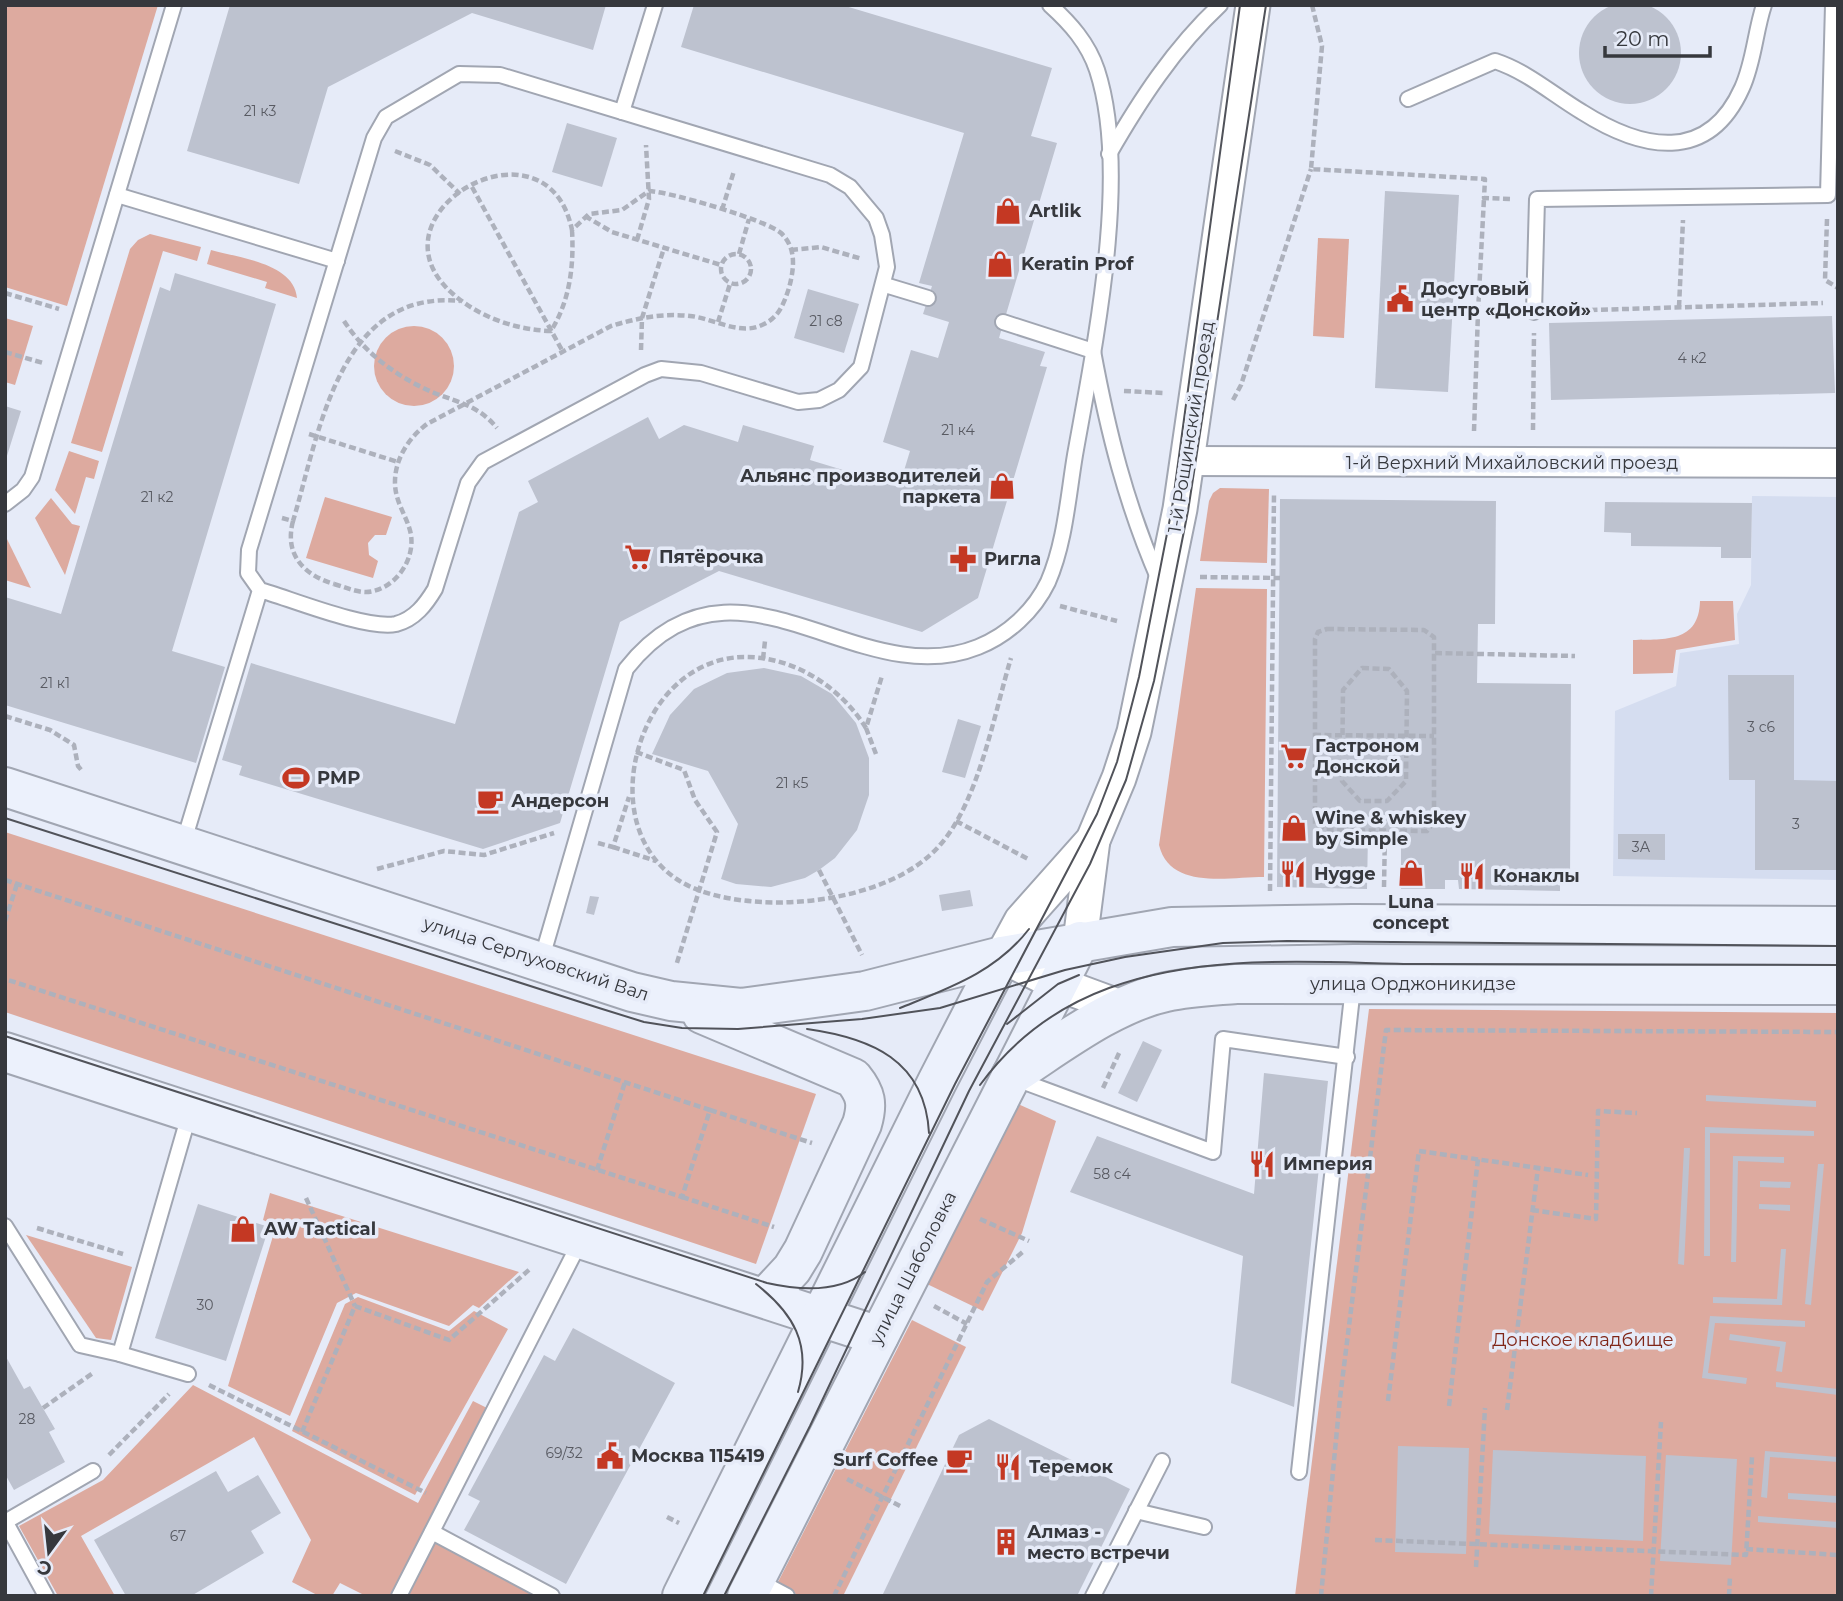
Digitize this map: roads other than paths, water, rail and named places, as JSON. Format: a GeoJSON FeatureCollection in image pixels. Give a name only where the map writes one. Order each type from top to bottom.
{"type":"FeatureCollection","features":[{"type":"Feature","properties":{"kind":"main road","name":"улица Серпуховский Вал"},"geometry":{"type":"LineString","coordinates":[[5,787],[541,962],[674,978],[741,1008],[865,991],[1002,956],[1080,942]]}},
{"type":"Feature","properties":{"kind":"main road"},"geometry":{"type":"LineString","coordinates":[[1080,942],[1172,927],[1205,926],[1838,926]]}},
{"type":"Feature","properties":{"kind":"main road","name":"улица Шаболовка"},"geometry":{"type":"LineString","coordinates":[[763,1590],[879,1336],[1080,942]]}},
{"type":"Feature","properties":{"kind":"main road"},"geometry":{"type":"LineString","coordinates":[[682,1596],[1002,956]]}},
{"type":"Feature","properties":{"kind":"main road"},"geometry":{"type":"LineString","coordinates":[[674,978],[853,1078],[864,1091],[867,1108],[862,1124],[803,1251],[792,1269],[765,1298]]}},
{"type":"Feature","properties":{"kind":"main road","name":"улица Орджоникидзе"},"geometry":{"type":"LineString","coordinates":[[1011,1076],[1123,1008],[1164,993],[1190,989],[1236,984],[1838,985]]}},
{"type":"Feature","properties":{"kind":"main road"},"geometry":{"type":"LineString","coordinates":[[5,1052],[879,1336]]}},
{"type":"Feature","properties":{"kind":"street","name":"1-й Рощинский проезд"},"geometry":{"type":"LineString","coordinates":[[1080,942],[1093,840],[1119,778],[1134,732],[1164,592],[1187,461],[1253,5]]}},
{"type":"Feature","properties":{"kind":"street","name":"1-й Верхний Михайловский проезд"},"geometry":{"type":"LineString","coordinates":[[1187,461],[1838,463]]}},
{"type":"Feature","properties":{"kind":"street","name":"1-й Рощинский проезд"},"geometry":{"type":"LineString","coordinates":[[1002,956],[1021,921],[1093,840]]}},
{"type":"Feature","properties":{"kind":"street"},"geometry":{"type":"LineString","coordinates":[[1002,956],[1058,984],[1123,1008]]}},
{"type":"Feature","properties":{"kind":"lane"},"geometry":{"type":"LineString","coordinates":[[5,504],[23,490],[32,477],[174,5]]}},
{"type":"Feature","properties":{"kind":"lane"},"geometry":{"type":"LineString","coordinates":[[622,112],[655,5]]}},
{"type":"Feature","properties":{"kind":"lane"},"geometry":{"type":"LineString","coordinates":[[541,962],[626,669],[661,634],[700,616],[735,612],[769,615],[896,652],[944,656],[963,652],[999,636],[1023,617],[1047,584],[1059,548],[1093,351],[1104,262],[1110,154],[1097,69],[1072,25],[1050,5]]}},
{"type":"Feature","properties":{"kind":"lane"},"geometry":{"type":"LineString","coordinates":[[1110,154],[1137,105],[1167,63],[1220,5]]}},
{"type":"Feature","properties":{"kind":"lane"},"geometry":{"type":"LineString","coordinates":[[1408,99],[1496,61],[1521,69],[1584,114],[1619,131],[1656,142],[1686,142],[1709,133],[1727,116],[1744,86],[1763,5]]}},
{"type":"Feature","properties":{"kind":"lane"},"geometry":{"type":"LineString","coordinates":[[1534,312],[1537,199],[1828,195],[1833,5]]}},
{"type":"Feature","properties":{"kind":"lane"},"geometry":{"type":"LineString","coordinates":[[459,74],[500,75],[622,112],[830,175],[850,187],[876,218],[883,235],[887,267],[885,285],[861,367],[839,390],[819,400],[798,402],[685,369],[661,369],[506,448],[483,462],[468,483],[435,589],[426,604],[411,617],[396,624],[375,625],[260,590],[253,582],[246,563],[370,148],[379,126],[386,117],[459,74]]}},
{"type":"Feature","properties":{"kind":"lane"},"geometry":{"type":"LineString","coordinates":[[117,195],[337,261]]}},
{"type":"Feature","properties":{"kind":"lane"},"geometry":{"type":"LineString","coordinates":[[885,285],[928,298]]}},
{"type":"Feature","properties":{"kind":"lane"},"geometry":{"type":"LineString","coordinates":[[1003,322],[1093,351]]}},
{"type":"Feature","properties":{"kind":"lane"},"geometry":{"type":"LineString","coordinates":[[1093,351],[1109,439],[1136,527],[1164,592]]}},
{"type":"Feature","properties":{"kind":"lane"},"geometry":{"type":"LineString","coordinates":[[183,845],[260,590]]}},
{"type":"Feature","properties":{"kind":"lane"},"geometry":{"type":"LineString","coordinates":[[1299,1472],[1353,984]]}},
{"type":"Feature","properties":{"kind":"lane"},"geometry":{"type":"LineString","coordinates":[[1011,1076],[1213,1153],[1223,1039],[1347,1057]]}},
{"type":"Feature","properties":{"kind":"lane"},"geometry":{"type":"LineString","coordinates":[[120,1354],[189,1112]]}},
{"type":"Feature","properties":{"kind":"lane"},"geometry":{"type":"LineString","coordinates":[[5,1226],[80,1345],[188,1374]]}},
{"type":"Feature","properties":{"kind":"lane"},"geometry":{"type":"LineString","coordinates":[[399,1596],[583,1238]]}},
{"type":"Feature","properties":{"kind":"lane"},"geometry":{"type":"LineString","coordinates":[[1093,1596],[1162,1461]]}},
{"type":"Feature","properties":{"kind":"lane"},"geometry":{"type":"LineString","coordinates":[[46,1596],[5,1522],[93,1471]]}},
{"type":"Feature","properties":{"kind":"lane"},"geometry":{"type":"LineString","coordinates":[[1136,1511],[1204,1527]]}},
{"type":"Feature","properties":{"kind":"lane"},"geometry":{"type":"LineString","coordinates":[[432,1532],[552,1596]]}},
{"type":"Feature","properties":{"kind":"tram line"},"geometry":{"type":"LineString","coordinates":[[703,1596],[955,1084],[1097,814],[1117,762],[1139,677],[1172,508],[1240,5]]}},
{"type":"Feature","properties":{"kind":"tram line"},"geometry":{"type":"LineString","coordinates":[[724,1596],[810,1426],[969,1091],[1090,864],[1126,780],[1154,681],[1188,511],[1266,5]]}},
{"type":"Feature","properties":{"kind":"tram line"},"geometry":{"type":"LineString","coordinates":[[5,818],[644,1022],[682,1028],[738,1029],[862,1019],[940,1008],[1065,970],[1125,957],[1223,943],[1287,941],[1838,946]]}},
{"type":"Feature","properties":{"kind":"tram line"},"geometry":{"type":"LineString","coordinates":[[900,1008],[954,986],[987,968],[1002,957],[1029,929]]}},
{"type":"Feature","properties":{"kind":"tram line"},"geometry":{"type":"LineString","coordinates":[[980,1085],[1007,1054],[1054,1015],[1109,988],[1184,969],[1263,962],[1838,965]]}},
{"type":"Feature","properties":{"kind":"tram line"},"geometry":{"type":"LineString","coordinates":[[1007,1024],[1058,984],[1079,975]]}},
{"type":"Feature","properties":{"kind":"tram line"},"geometry":{"type":"LineString","coordinates":[[807,1029],[830,1033],[873,1047],[906,1070],[917,1087],[925,1108],[929,1133]]}},
{"type":"Feature","properties":{"kind":"tram line"},"geometry":{"type":"LineString","coordinates":[[5,1036],[767,1283],[805,1288],[830,1287],[843,1284],[865,1272]]}},
{"type":"Feature","properties":{"kind":"tram line"},"geometry":{"type":"LineString","coordinates":[[756,1284],[780,1306],[796,1331],[803,1359],[798,1392]]}},
{"type":"Feature","properties":{"kind":"place","name":"Artlik"},"geometry":{"type":"Point","coordinates":[1008,211]}},
{"type":"Feature","properties":{"kind":"place","name":"Keratin Prof"},"geometry":{"type":"Point","coordinates":[1000,264]}},
{"type":"Feature","properties":{"kind":"place","name":"Досуговый центр «Донской»"},"geometry":{"type":"Point","coordinates":[1400,299]}},
{"type":"Feature","properties":{"kind":"place","name":"Альянс производителей паркета"},"geometry":{"type":"Point","coordinates":[1002,486]}},
{"type":"Feature","properties":{"kind":"place","name":"Пятёрочка"},"geometry":{"type":"Point","coordinates":[638,557]}},
{"type":"Feature","properties":{"kind":"place","name":"Ригла"},"geometry":{"type":"Point","coordinates":[963,559]}},
{"type":"Feature","properties":{"kind":"place","name":"Гастроном Донской"},"geometry":{"type":"Point","coordinates":[1294,756]}},
{"type":"Feature","properties":{"kind":"place","name":"PMP"},"geometry":{"type":"Point","coordinates":[296,778]}},
{"type":"Feature","properties":{"kind":"place","name":"Андерсон"},"geometry":{"type":"Point","coordinates":[490,801]}},
{"type":"Feature","properties":{"kind":"place","name":"Wine & whiskey by Simple"},"geometry":{"type":"Point","coordinates":[1294,828]}},
{"type":"Feature","properties":{"kind":"place","name":"Luna concept"},"geometry":{"type":"Point","coordinates":[1411,873]}},
{"type":"Feature","properties":{"kind":"place","name":"Hygge"},"geometry":{"type":"Point","coordinates":[1293,874]}},
{"type":"Feature","properties":{"kind":"place","name":"Конаклы"},"geometry":{"type":"Point","coordinates":[1472,876]}},
{"type":"Feature","properties":{"kind":"place","name":"Империя"},"geometry":{"type":"Point","coordinates":[1262,1164]}},
{"type":"Feature","properties":{"kind":"place","name":"AW Tactical"},"geometry":{"type":"Point","coordinates":[243,1229]}},
{"type":"Feature","properties":{"kind":"place","name":"Москва 115419"},"geometry":{"type":"Point","coordinates":[610,1456]}},
{"type":"Feature","properties":{"kind":"place","name":"Surf Coffee"},"geometry":{"type":"Point","coordinates":[959,1460]}},
{"type":"Feature","properties":{"kind":"place","name":"Теремок"},"geometry":{"type":"Point","coordinates":[1008,1467]}},
{"type":"Feature","properties":{"kind":"place","name":"Алмаз - место встречи"},"geometry":{"type":"Point","coordinates":[1006,1542]}},
{"type":"Feature","properties":{"kind":"park label","name":"Донское кладбище"},"geometry":{"type":"Point","coordinates":[1583,1340]}}]}
